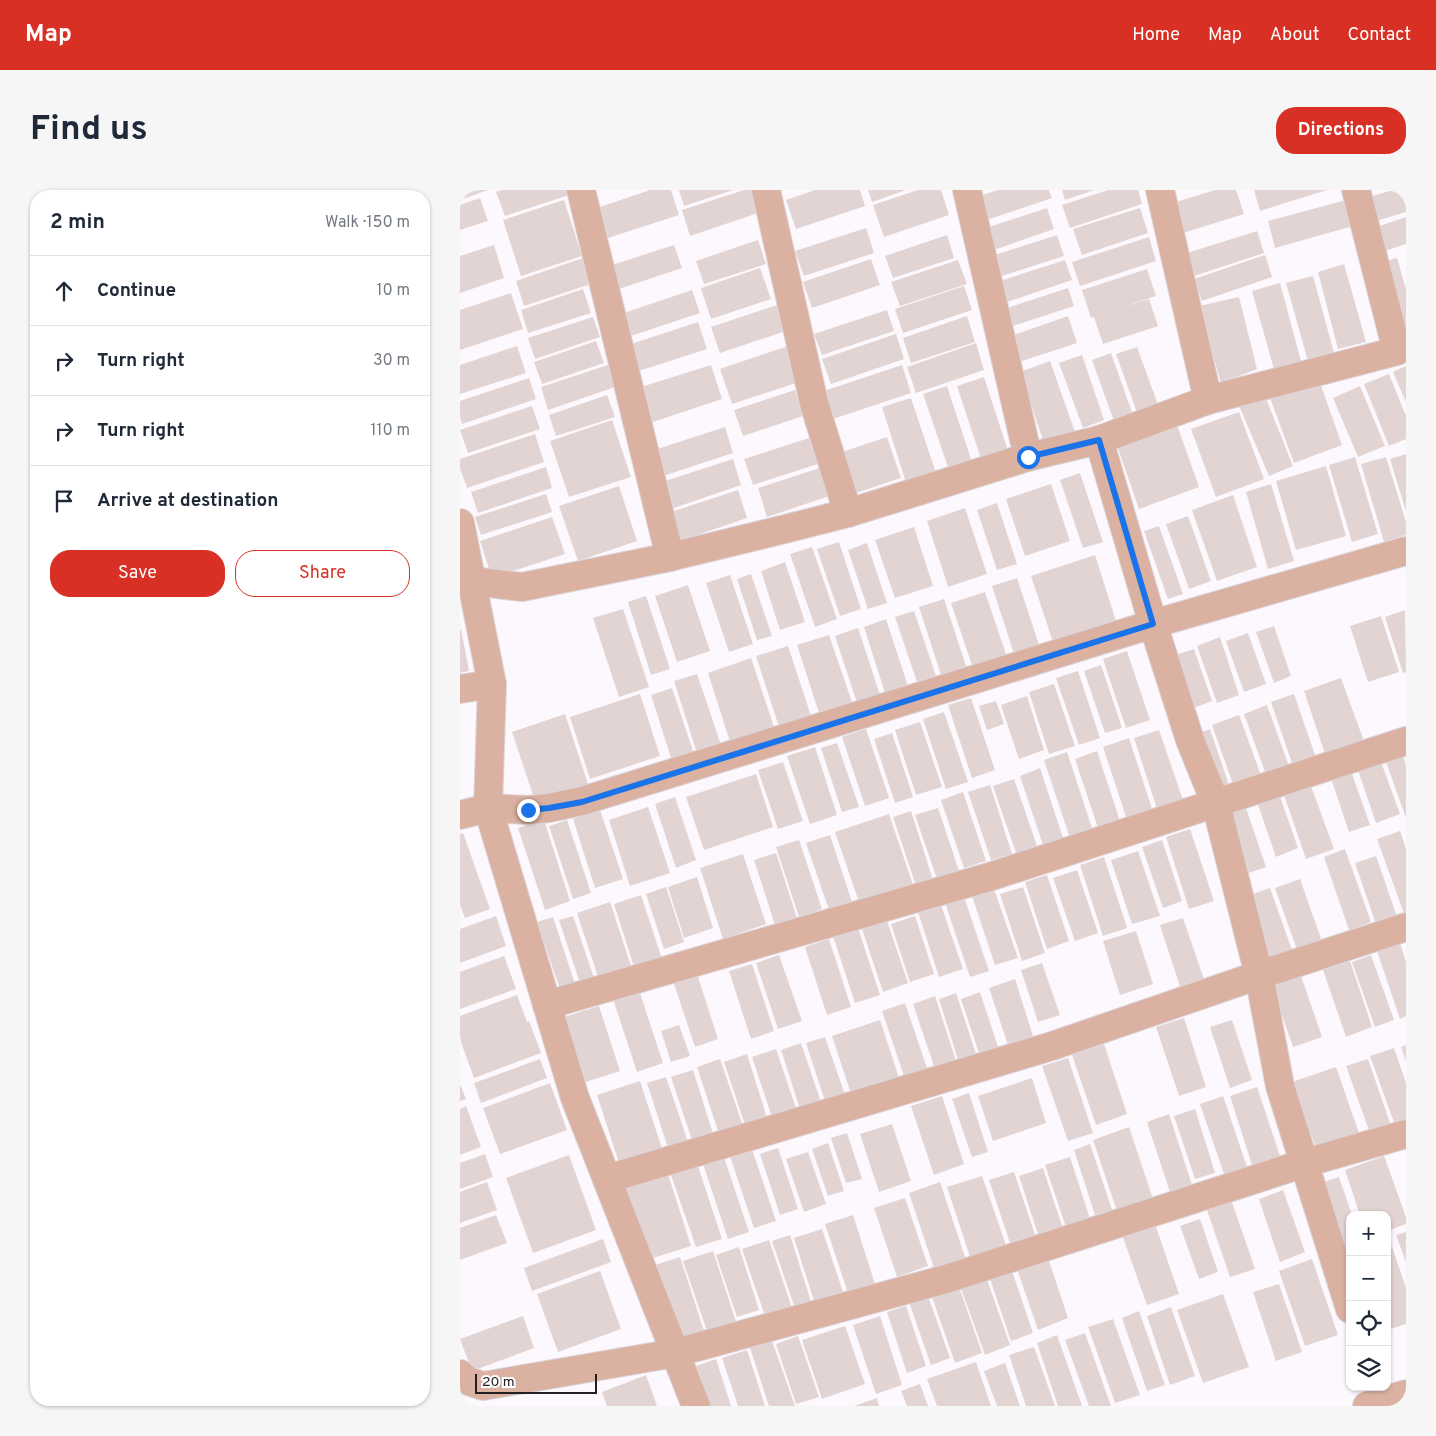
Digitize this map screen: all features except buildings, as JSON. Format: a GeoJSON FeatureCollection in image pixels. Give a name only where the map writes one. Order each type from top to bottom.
{"type":"FeatureCollection","features":[{"type":"Feature","properties":{"kind":"street"},"geometry":{"type":"LineString","coordinates":[[581,190],[670,557]]}},
{"type":"Feature","properties":{"kind":"street"},"geometry":{"type":"LineString","coordinates":[[766,190],[814,403],[848,513]]}},
{"type":"Feature","properties":{"kind":"street"},"geometry":{"type":"LineString","coordinates":[[967,190],[1028,457]]}},
{"type":"Feature","properties":{"kind":"street"},"geometry":{"type":"LineString","coordinates":[[1160,190],[1208,400]]}},
{"type":"Feature","properties":{"kind":"street"},"geometry":{"type":"LineString","coordinates":[[466,582],[522,587],[670,557],[848,513],[1028,457],[1099,440],[1208,400],[1401,349],[1356,190]]}},
{"type":"Feature","properties":{"kind":"street"},"geometry":{"type":"LineString","coordinates":[[1099,440],[1153,624],[1190,740],[1216,804],[1259,975],[1280,1086],[1348,1301]]}},
{"type":"Feature","properties":{"kind":"street"},"geometry":{"type":"LineString","coordinates":[[460,522],[466,582],[492,684],[488,808],[575,1098],[696,1406]]}},
{"type":"Feature","properties":{"kind":"street"},"geometry":{"type":"LineString","coordinates":[[460,815],[488,808],[528,810],[582,802],[1153,624],[1406,551]]}},
{"type":"Feature","properties":{"kind":"street"},"geometry":{"type":"LineString","coordinates":[[460,689],[492,684]]}},
{"type":"Feature","properties":{"kind":"street"},"geometry":{"type":"LineString","coordinates":[[548,1006],[979,880],[1406,741]]}},
{"type":"Feature","properties":{"kind":"street"},"geometry":{"type":"LineString","coordinates":[[607,1179],[1052,1046],[1406,927]]}},
{"type":"Feature","properties":{"kind":"street"},"geometry":{"type":"LineString","coordinates":[[460,1374],[468,1381],[483,1386],[675,1353],[946,1279],[1305,1163],[1406,1134]]}},
{"type":"Feature","properties":{"kind":"street"},"geometry":{"type":"LineString","coordinates":[[1373,1399],[1406,1394]]}},
{"type":"Feature","properties":{"kind":"route"},"geometry":{"type":"LineString","coordinates":[[528,810],[582,802],[1153,624],[1099,440],[1028,457]]}}]}
